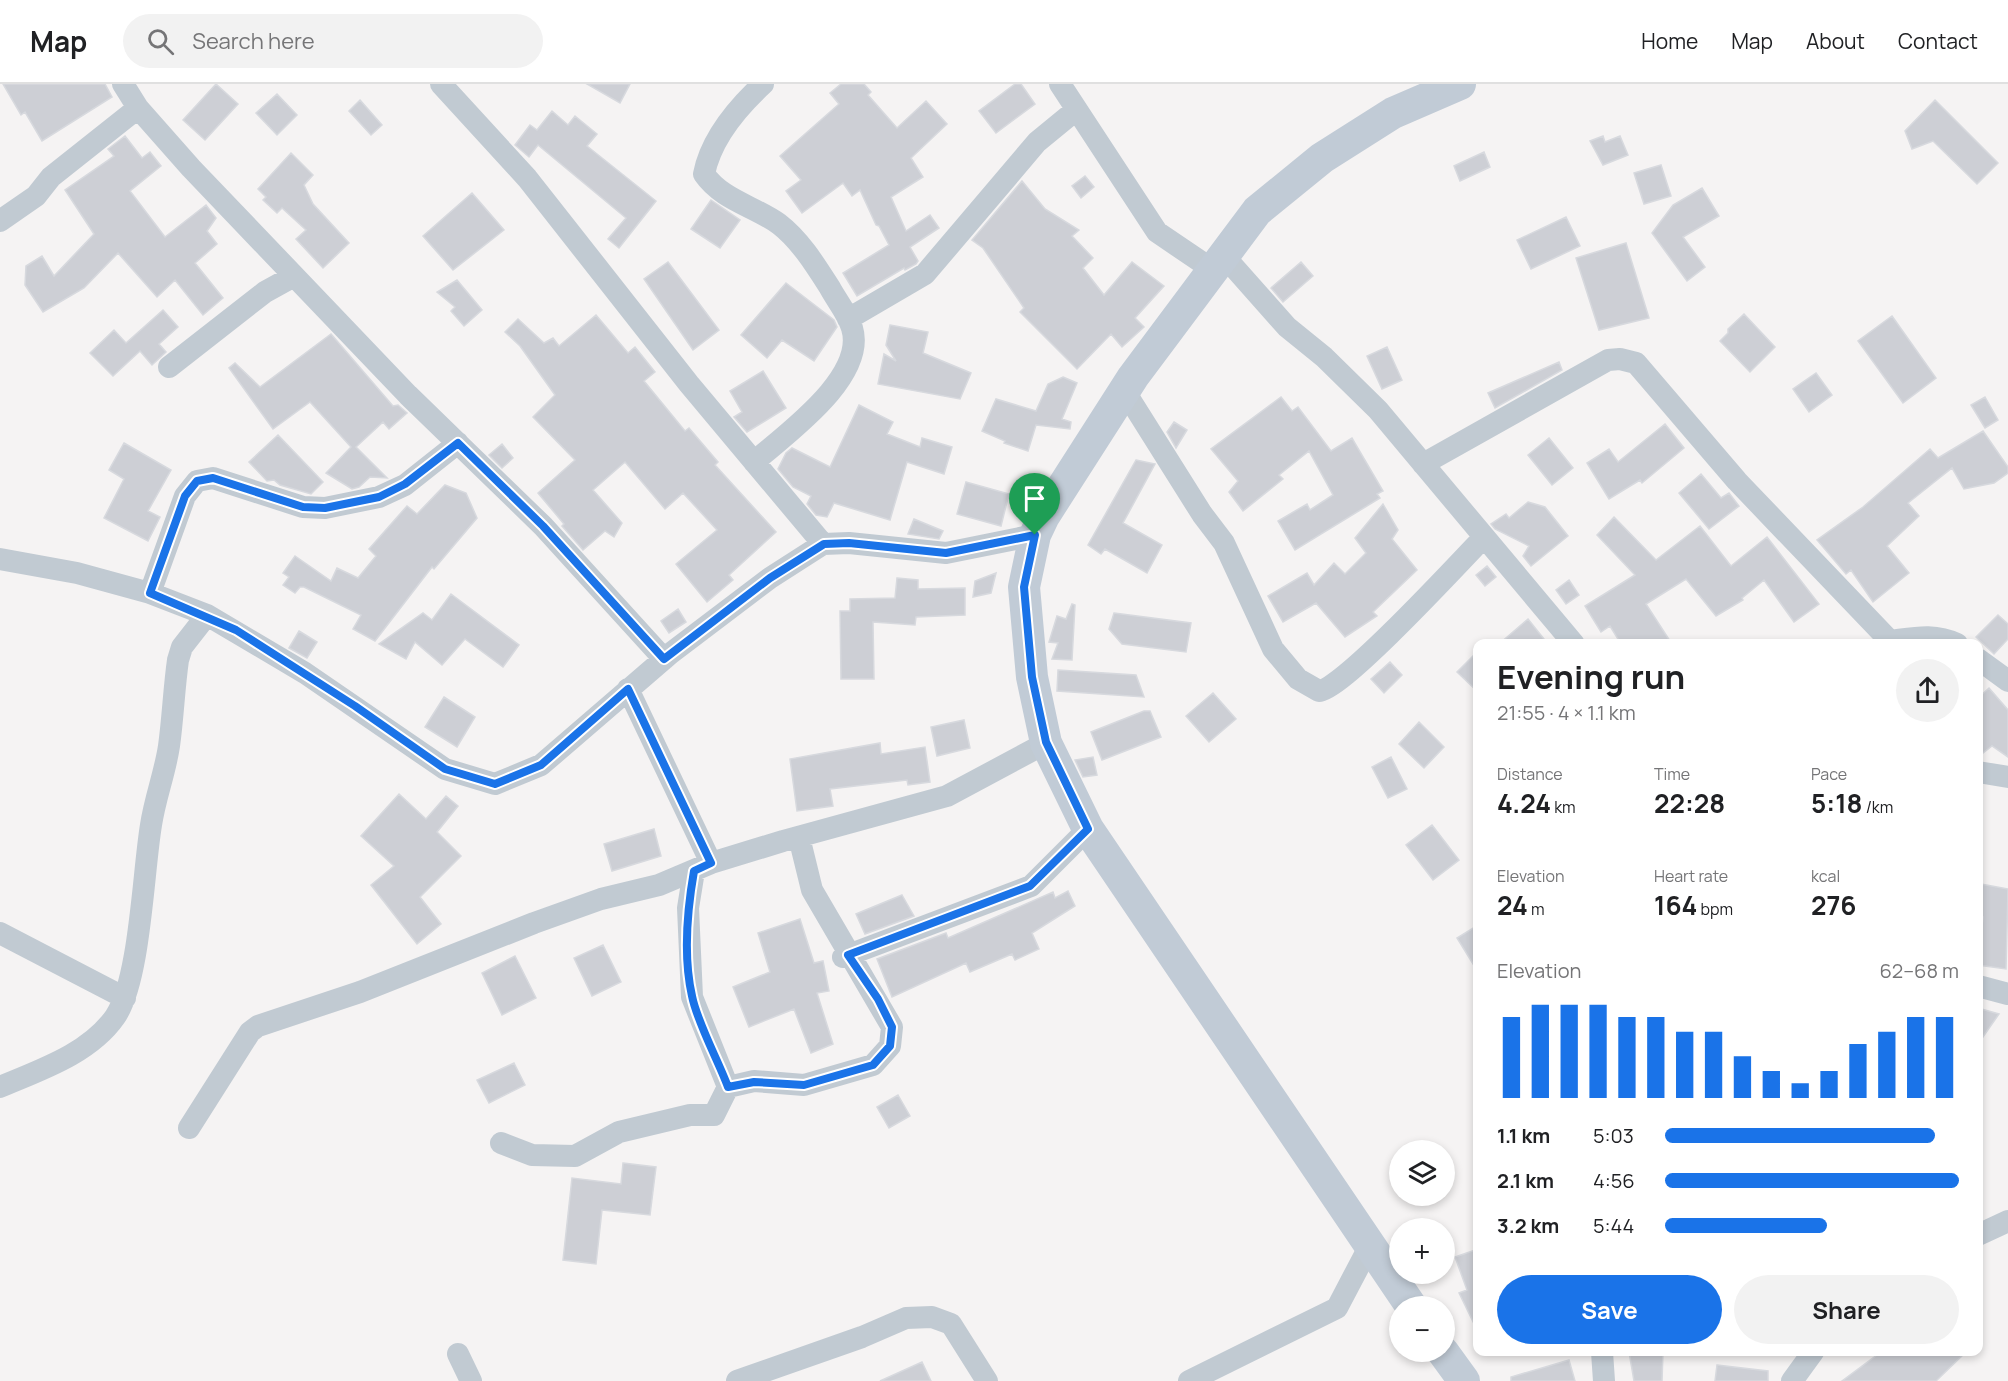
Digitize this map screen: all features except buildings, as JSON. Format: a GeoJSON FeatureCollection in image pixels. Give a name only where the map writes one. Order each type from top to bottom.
{"type":"FeatureCollection","features":[{"type":"Feature","properties":{"kind":"main road"},"geometry":{"type":"LineString","coordinates":[[1405,1296],[1369,1247],[1088,829],[1046,742],[1032,677],[1024,587],[1035,535],[1050,507],[1125,390],[1257,211],[1322,158],[1393,113],[1460,84]]}},
{"type":"Feature","properties":{"kind":"main road"},"geometry":{"type":"LineString","coordinates":[[1450,1362],[1464,1381]]}},
{"type":"Feature","properties":{"kind":"street"},"geometry":{"type":"LineString","coordinates":[[123,84],[138,108],[191,168],[458,443],[543,526],[664,659]]}},
{"type":"Feature","properties":{"kind":"street"},"geometry":{"type":"LineString","coordinates":[[441,84],[527,178],[689,384],[824,544]]}},
{"type":"Feature","properties":{"kind":"street"},"geometry":{"type":"LineString","coordinates":[[754,462],[820,405],[845,373],[853,330],[813,261],[780,224],[713,188],[704,174],[706,163],[735,110],[763,84]]}},
{"type":"Feature","properties":{"kind":"street"},"geometry":{"type":"LineString","coordinates":[[1060,84],[1157,232],[1219,263],[1287,327],[1324,357],[1378,410],[1570,639]]}},
{"type":"Feature","properties":{"kind":"street"},"geometry":{"type":"LineString","coordinates":[[0,221],[36,196],[47,181],[138,108]]}},
{"type":"Feature","properties":{"kind":"street"},"geometry":{"type":"LineString","coordinates":[[848,319],[925,274],[1037,142],[1076,110]]}},
{"type":"Feature","properties":{"kind":"street"},"geometry":{"type":"LineString","coordinates":[[169,367],[265,292],[294,276]]}},
{"type":"Feature","properties":{"kind":"street"},"geometry":{"type":"LineString","coordinates":[[1423,464],[1608,360],[1636,363],[1737,481],[1885,639]]}},
{"type":"Feature","properties":{"kind":"street"},"geometry":{"type":"LineString","coordinates":[[1125,390],[1202,514],[1224,543],[1273,649],[1298,679],[1319,691],[1333,687],[1362,660],[1484,537]]}},
{"type":"Feature","properties":{"kind":"street"},"geometry":{"type":"LineString","coordinates":[[150,593],[185,496],[197,481],[213,478],[303,507],[325,508],[379,497],[405,484],[458,443]]}},
{"type":"Feature","properties":{"kind":"street"},"geometry":{"type":"LineString","coordinates":[[0,559],[76,573],[150,593],[207,615],[305,673],[445,769],[495,784],[541,765],[664,659],[770,578],[824,544],[849,543],[946,553],[1035,535]]}},
{"type":"Feature","properties":{"kind":"street"},"geometry":{"type":"LineString","coordinates":[[0,1087],[55,1063],[85,1046],[99,1035],[115,1016],[125,998],[132,972],[151,823],[169,746],[178,660],[182,647],[207,615]]}},
{"type":"Feature","properties":{"kind":"street"},"geometry":{"type":"LineString","coordinates":[[1914,639],[1939,636],[1946,639]]}},
{"type":"Feature","properties":{"kind":"street"},"geometry":{"type":"LineString","coordinates":[[1983,663],[2008,681]]}},
{"type":"Feature","properties":{"kind":"street"},"geometry":{"type":"LineString","coordinates":[[501,1143],[532,1155],[575,1156],[619,1132],[690,1115],[714,1115],[728,1087],[692,997],[688,955],[688,908],[702,867],[628,689]]}},
{"type":"Feature","properties":{"kind":"street"},"geometry":{"type":"LineString","coordinates":[[189,1128],[250,1032],[258,1026],[360,992],[534,923],[602,899],[659,885],[702,867],[799,837],[947,796],[1046,742]]}},
{"type":"Feature","properties":{"kind":"street"},"geometry":{"type":"LineString","coordinates":[[1983,773],[2008,777]]}},
{"type":"Feature","properties":{"kind":"street"},"geometry":{"type":"LineString","coordinates":[[846,956],[1030,886],[1088,829]]}},
{"type":"Feature","properties":{"kind":"street"},"geometry":{"type":"LineString","coordinates":[[728,1087],[754,1082],[804,1085],[873,1065],[890,1046],[892,1027],[878,999],[846,956],[812,890],[799,837]]}},
{"type":"Feature","properties":{"kind":"street"},"geometry":{"type":"LineString","coordinates":[[0,933],[125,998]]}},
{"type":"Feature","properties":{"kind":"street"},"geometry":{"type":"LineString","coordinates":[[1983,987],[2008,994]]}},
{"type":"Feature","properties":{"kind":"street"},"geometry":{"type":"LineString","coordinates":[[1983,1233],[2008,1221]]}},
{"type":"Feature","properties":{"kind":"street"},"geometry":{"type":"LineString","coordinates":[[1189,1381],[1337,1308],[1369,1247]]}},
{"type":"Feature","properties":{"kind":"street"},"geometry":{"type":"LineString","coordinates":[[737,1381],[862,1337],[906,1318],[932,1317],[951,1324],[987,1381]]}},
{"type":"Feature","properties":{"kind":"street"},"geometry":{"type":"LineString","coordinates":[[458,1354],[471,1381]]}},
{"type":"Feature","properties":{"kind":"street"},"geometry":{"type":"LineString","coordinates":[[1602,1356],[1604,1381]]}},
{"type":"Feature","properties":{"kind":"street"},"geometry":{"type":"LineString","coordinates":[[1792,1381],[1810,1356]]}},
{"type":"Feature","properties":{"kind":"route"},"geometry":{"type":"LineString","coordinates":[[458,443],[543,526],[664,659],[770,578],[824,544],[849,543],[946,553],[1035,535],[1024,587],[1032,677],[1046,742],[1088,829],[1030,886],[848,955],[878,999],[892,1027],[890,1046],[873,1065],[804,1085],[754,1082],[728,1087],[692,997],[688,955],[688,908],[694,871],[711,863],[628,689],[541,765],[510,780],[495,784],[475,780],[445,769],[397,738],[355,706],[236,630],[207,615],[150,593],[185,496],[197,481],[213,478],[303,507],[325,508],[379,497],[405,484],[458,443]]}}]}
